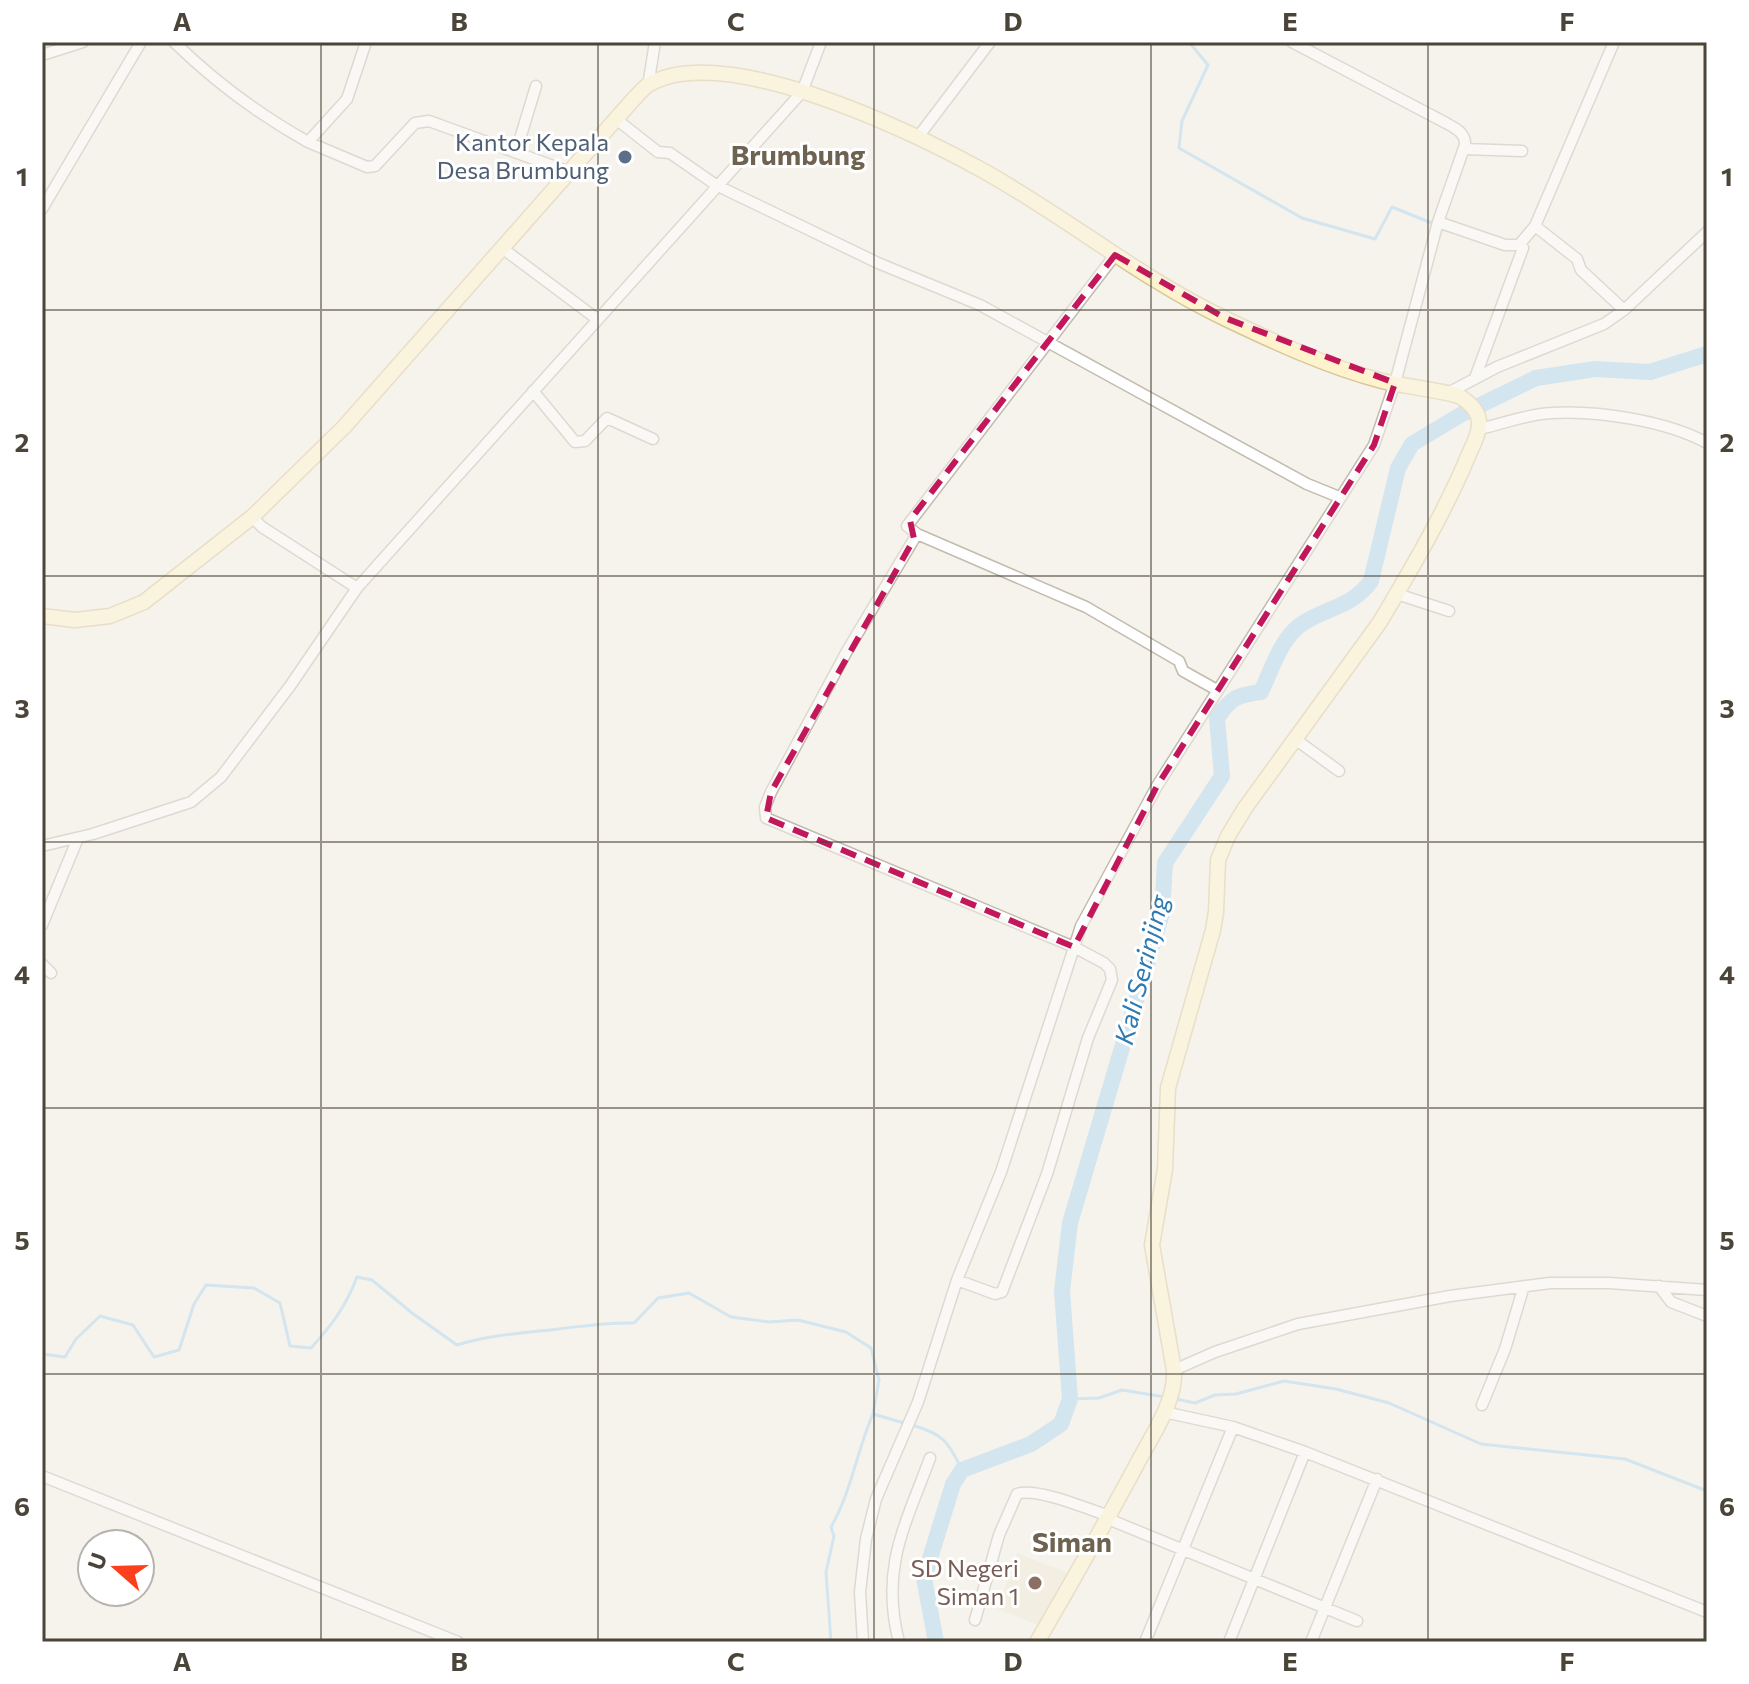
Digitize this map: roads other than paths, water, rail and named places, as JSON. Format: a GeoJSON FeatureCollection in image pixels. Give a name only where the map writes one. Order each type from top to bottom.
{"type":"FeatureCollection","features":[{"type":"Feature","properties":{"kind":"street"},"geometry":{"type":"LineString","coordinates":[[42,55],[83,42]]}},
{"type":"Feature","properties":{"kind":"street"},"geometry":{"type":"LineString","coordinates":[[42,209],[141,42]]}},
{"type":"Feature","properties":{"kind":"street"},"geometry":{"type":"LineString","coordinates":[[174,42],[228,91],[260,115],[308,142],[367,167],[375,166],[415,123],[429,121],[570,172]]}},
{"type":"Feature","properties":{"kind":"street"},"geometry":{"type":"LineString","coordinates":[[308,142],[347,99],[366,42]]}},
{"type":"Feature","properties":{"kind":"street"},"geometry":{"type":"LineString","coordinates":[[648,86],[655,42]]}},
{"type":"Feature","properties":{"kind":"street"},"geometry":{"type":"LineString","coordinates":[[42,846],[78,838],[191,802],[221,777],[290,686],[357,588],[802,92],[821,42]]}},
{"type":"Feature","properties":{"kind":"street"},"geometry":{"type":"LineString","coordinates":[[918,137],[990,42]]}},
{"type":"Feature","properties":{"kind":"street"},"geometry":{"type":"LineString","coordinates":[[863,1642],[860,1592],[866,1539],[876,1499],[904,1435],[957,1280],[1001,1172],[1081,926],[1157,786],[1374,445],[1395,383],[1437,224],[1464,149],[1465,141],[1458,130],[1292,42]]}},
{"type":"Feature","properties":{"kind":"street"},"geometry":{"type":"LineString","coordinates":[[1437,224],[1505,245],[1520,245],[1536,227],[1614,42]]}},
{"type":"Feature","properties":{"kind":"street"},"geometry":{"type":"LineString","coordinates":[[42,616],[75,620],[110,616],[144,602],[252,517],[344,427],[648,86],[667,78],[693,74],[752,79],[802,92],[867,114],[918,137],[982,170],[1170,291],[1337,366],[1395,383],[1448,393],[1475,415],[1570,413],[1643,422],[1683,432],[1707,443]]}},
{"type":"Feature","properties":{"kind":"street"},"geometry":{"type":"LineString","coordinates":[[516,152],[536,86]]}},
{"type":"Feature","properties":{"kind":"street"},"geometry":{"type":"LineString","coordinates":[[616,119],[658,152],[670,153],[716,185],[878,263],[980,305],[1307,484],[1339,497]]}},
{"type":"Feature","properties":{"kind":"street"},"geometry":{"type":"LineString","coordinates":[[1464,149],[1522,151]]}},
{"type":"Feature","properties":{"kind":"street"},"geometry":{"type":"LineString","coordinates":[[1536,227],[1577,259],[1581,270],[1624,310]]}},
{"type":"Feature","properties":{"kind":"street"},"geometry":{"type":"LineString","coordinates":[[1448,393],[1475,378],[1585,333],[1624,310],[1707,232]]}},
{"type":"Feature","properties":{"kind":"street"},"geometry":{"type":"LineString","coordinates":[[1475,378],[1523,248],[1520,245]]}},
{"type":"Feature","properties":{"kind":"street"},"geometry":{"type":"LineString","coordinates":[[502,248],[597,319]]}},
{"type":"Feature","properties":{"kind":"street"},"geometry":{"type":"LineString","coordinates":[[1115,255],[910,520],[909,530],[1086,607],[1179,661],[1183,671],[1217,690]]}},
{"type":"Feature","properties":{"kind":"street"},"geometry":{"type":"LineString","coordinates":[[533,391],[575,442],[585,441],[607,418],[653,439]]}},
{"type":"Feature","properties":{"kind":"street"},"geometry":{"type":"LineString","coordinates":[[1037,1642],[1109,1517],[1167,1403],[1174,1370],[1152,1245],[1165,1169],[1168,1088],[1213,930],[1218,860],[1245,808],[1397,594],[1459,478],[1475,415]]}},
{"type":"Feature","properties":{"kind":"street"},"geometry":{"type":"LineString","coordinates":[[252,517],[357,588]]}},
{"type":"Feature","properties":{"kind":"street"},"geometry":{"type":"LineString","coordinates":[[917,534],[847,651],[771,792],[765,807],[766,818],[1074,947],[1104,963],[1110,969],[1112,980],[1088,1038],[1047,1174],[1002,1292],[995,1294],[957,1280]]}},
{"type":"Feature","properties":{"kind":"street"},"geometry":{"type":"LineString","coordinates":[[1397,594],[1449,611]]}},
{"type":"Feature","properties":{"kind":"street"},"geometry":{"type":"LineString","coordinates":[[1295,739],[1339,771]]}},
{"type":"Feature","properties":{"kind":"street"},"geometry":{"type":"LineString","coordinates":[[42,925],[78,838]]}},
{"type":"Feature","properties":{"kind":"street"},"geometry":{"type":"LineString","coordinates":[[42,964],[51,973]]}},
{"type":"Feature","properties":{"kind":"street"},"geometry":{"type":"LineString","coordinates":[[1174,1370],[1215,1352],[1298,1324],[1450,1296],[1524,1286],[1589,1282],[1707,1290]]}},
{"type":"Feature","properties":{"kind":"street"},"geometry":{"type":"LineString","coordinates":[[1482,1405],[1505,1349],[1524,1286]]}},
{"type":"Feature","properties":{"kind":"street"},"geometry":{"type":"LineString","coordinates":[[1659,1286],[1671,1302],[1707,1316]]}},
{"type":"Feature","properties":{"kind":"street"},"geometry":{"type":"LineString","coordinates":[[1167,1403],[1377,1479],[1707,1612]]}},
{"type":"Feature","properties":{"kind":"street"},"geometry":{"type":"LineString","coordinates":[[1145,1642],[1233,1427]]}},
{"type":"Feature","properties":{"kind":"street"},"geometry":{"type":"LineString","coordinates":[[1229,1642],[1305,1452]]}},
{"type":"Feature","properties":{"kind":"street"},"geometry":{"type":"LineString","coordinates":[[899,1642],[892,1606],[892,1575],[930,1458]]}},
{"type":"Feature","properties":{"kind":"street"},"geometry":{"type":"LineString","coordinates":[[42,1476],[458,1642]]}},
{"type":"Feature","properties":{"kind":"street"},"geometry":{"type":"LineString","coordinates":[[1311,1642],[1377,1479]]}},
{"type":"Feature","properties":{"kind":"street"},"geometry":{"type":"LineString","coordinates":[[975,1620],[999,1535],[1013,1500],[1019,1493],[1038,1495],[1109,1517],[1357,1621]]}},
{"type":"Feature","properties":{"kind":"waterway"},"geometry":{"type":"LineString","coordinates":[[1189,42],[1208,65],[1182,121],[1179,148],[1302,218],[1375,239],[1392,207],[1434,224]]}},
{"type":"Feature","properties":{"kind":"waterway","name":"Kali Serinjing"},"geometry":{"type":"LineString","coordinates":[[936,1642],[924,1578],[953,1484],[962,1470],[1031,1444],[1061,1424],[1070,1399],[1062,1291],[1070,1223],[1162,913],[1165,863],[1222,776],[1217,718],[1235,699],[1261,692],[1278,654],[1295,629],[1356,596],[1371,581],[1398,468],[1412,444],[1462,414],[1536,378],[1595,369],[1650,372],[1707,354]]}},
{"type":"Feature","properties":{"kind":"waterway"},"geometry":{"type":"LineString","coordinates":[[42,1354],[65,1357],[76,1339],[100,1316],[133,1325],[154,1357],[179,1350],[194,1304],[206,1285],[254,1288],[280,1303],[290,1346],[311,1348],[338,1315],[357,1277],[372,1280],[457,1345],[507,1335],[596,1324],[634,1323],[658,1298],[689,1293],[731,1317],[769,1322],[798,1320],[846,1332],[871,1348],[879,1380],[873,1414],[904,1423]]}},
{"type":"Feature","properties":{"kind":"waterway"},"geometry":{"type":"LineString","coordinates":[[1176,1399],[1195,1403],[1215,1395],[1236,1394],[1284,1381],[1336,1389],[1389,1403],[1481,1444],[1625,1459],[1707,1491]]}},
{"type":"Feature","properties":{"kind":"waterway"},"geometry":{"type":"LineString","coordinates":[[1070,1399],[1099,1398],[1122,1390],[1165,1397]]}},
{"type":"Feature","properties":{"kind":"waterway"},"geometry":{"type":"LineString","coordinates":[[831,1642],[826,1572],[834,1536],[831,1527],[844,1500],[873,1414]]}},
{"type":"Feature","properties":{"kind":"waterway"},"geometry":{"type":"LineString","coordinates":[[912,1425],[943,1440],[962,1470]]}},
{"type":"Feature","properties":{"kind":"waterway"},"geometry":{"type":"LineString","coordinates":[[42,1639],[49,1642]]}},
{"type":"Feature","properties":{"kind":"place","name":"Kantor Kepala Desa Brumbung"},"geometry":{"type":"Point","coordinates":[625,157]}},
{"type":"Feature","properties":{"kind":"place","name":"SD Negeri Siman 1"},"geometry":{"type":"Point","coordinates":[1035,1583]}},
{"type":"Feature","properties":{"kind":"district","name":"Brumbung"},"geometry":{"type":"Point","coordinates":[798,155]}},
{"type":"Feature","properties":{"kind":"district","name":"Siman"},"geometry":{"type":"Point","coordinates":[1072,1542]}}]}
